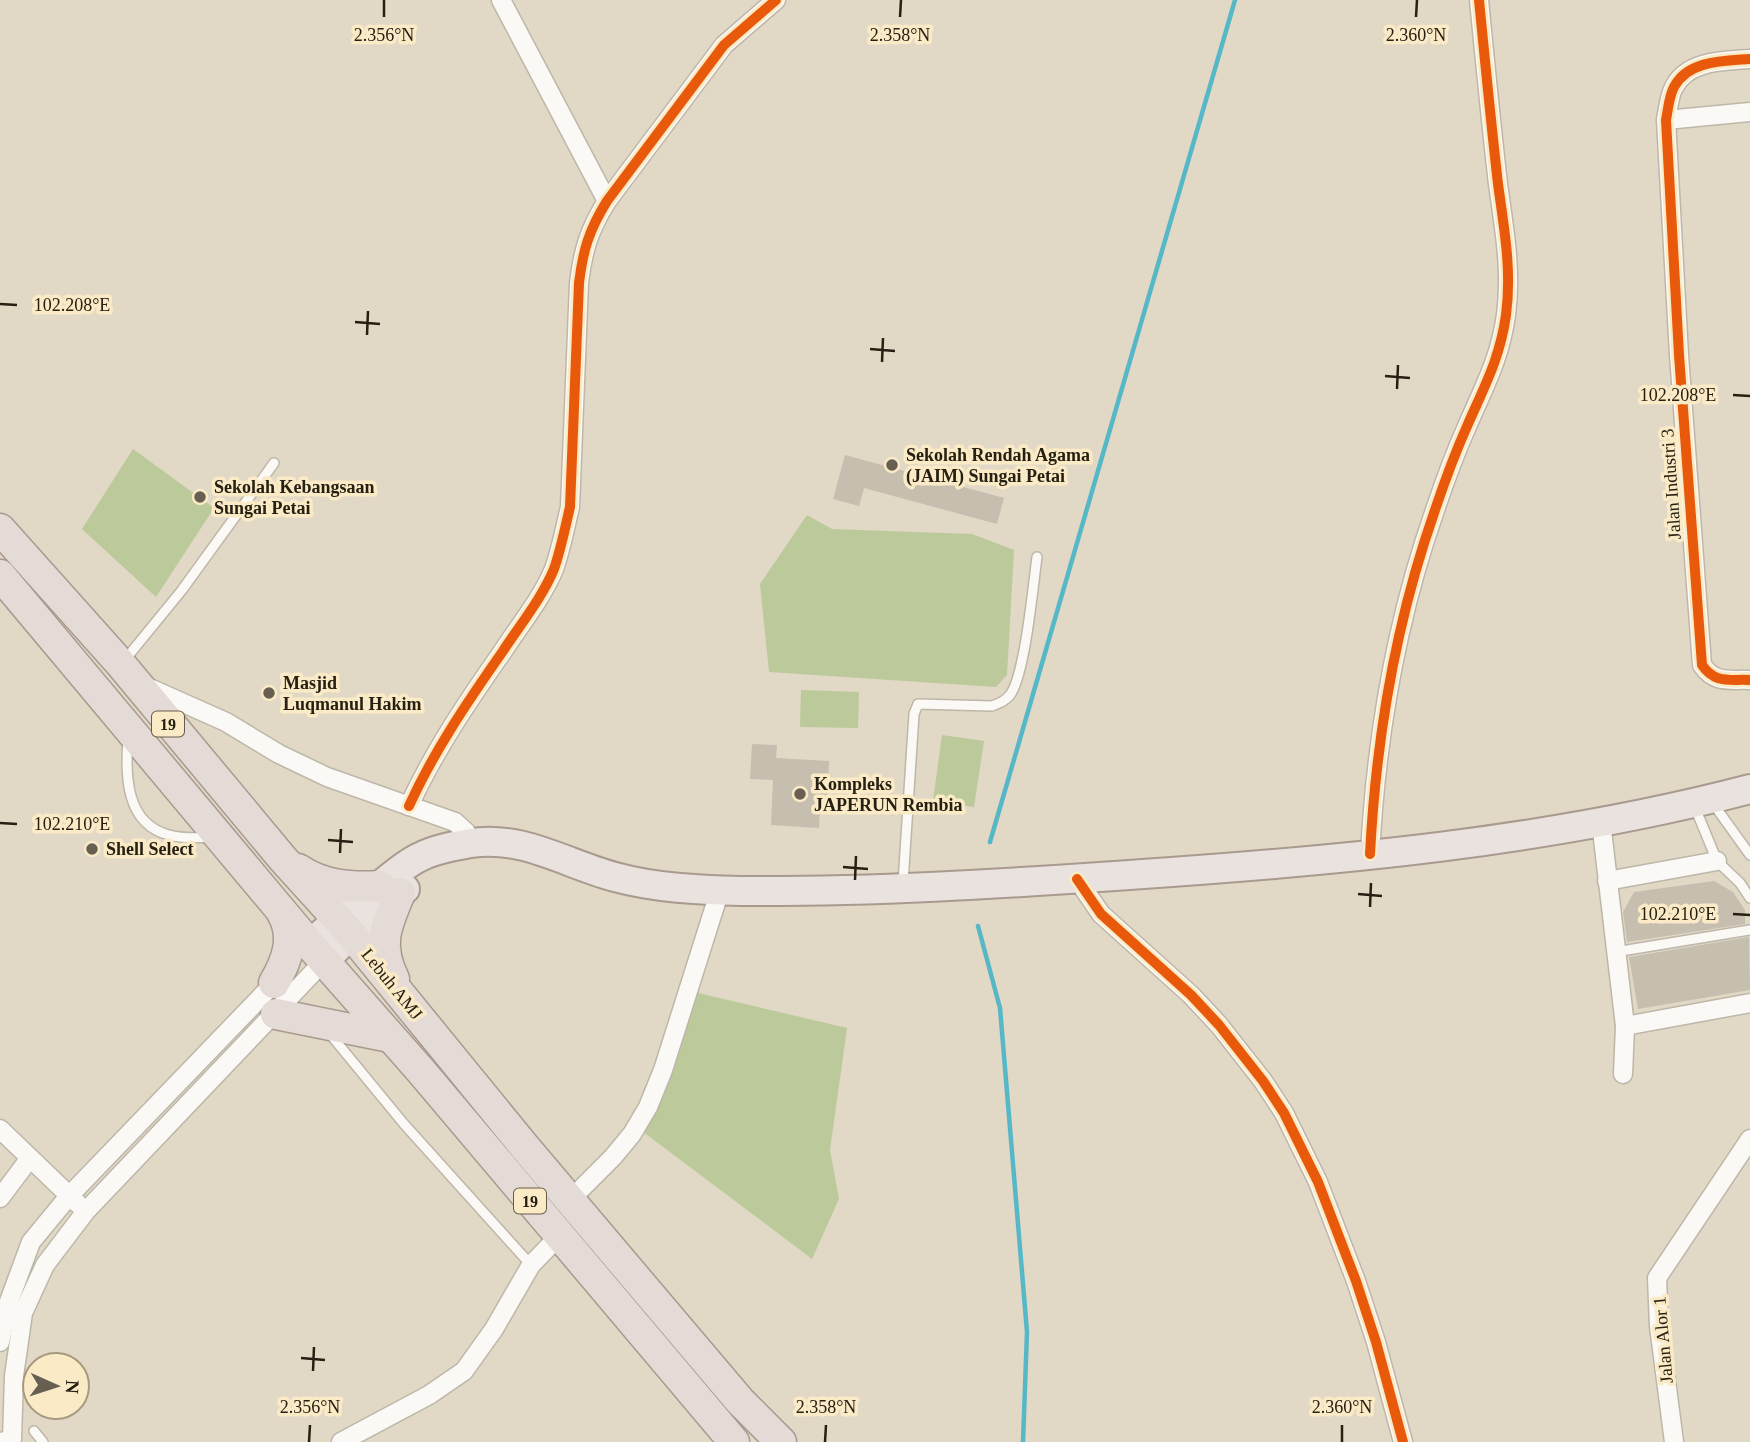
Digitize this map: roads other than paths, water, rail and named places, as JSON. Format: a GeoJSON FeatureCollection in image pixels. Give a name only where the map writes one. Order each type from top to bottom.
{"type":"FeatureCollection","features":[{"type":"Feature","properties":{"kind":"highway","name":"Lebuh AMJ"},"geometry":{"type":"LineString","coordinates":[[0,529],[344,927],[740,1401],[781,1442]]}},
{"type":"Feature","properties":{"kind":"highway","name":"Lebuh AMJ"},"geometry":{"type":"LineString","coordinates":[[0,575],[317,953],[734,1442]]}},
{"type":"Feature","properties":{"kind":"highway"},"geometry":{"type":"LineString","coordinates":[[283,859],[324,883],[390,889],[383,950],[392,975],[408,1004]]}},
{"type":"Feature","properties":{"kind":"highway"},"geometry":{"type":"LineString","coordinates":[[274,983],[285,965],[290,943],[281,910]]}},
{"type":"Feature","properties":{"kind":"highway"},"geometry":{"type":"LineString","coordinates":[[275,1014],[390,1037]]}},
{"type":"Feature","properties":{"kind":"main road"},"geometry":{"type":"LineString","coordinates":[[317,953],[390,889],[420,857],[438,850],[462,846],[520,845],[618,878],[674,887],[720,890],[902,888],[1237,868],[1370,854],[1601,822],[1750,789]]}},
{"type":"Feature","properties":{"kind":"street"},"geometry":{"type":"LineString","coordinates":[[501,0],[607,201]]}},
{"type":"Feature","properties":{"kind":"street"},"geometry":{"type":"LineString","coordinates":[[409,806],[438,748],[535,603],[556,560],[570,507],[579,283],[582,252],[593,225],[607,201],[724,46],[776,0]]}},
{"type":"Feature","properties":{"kind":"street"},"geometry":{"type":"LineString","coordinates":[[1370,854],[1381,737],[1410,589],[1434,512],[1468,423],[1493,370],[1506,316],[1509,260],[1498,185],[1479,0]]}},
{"type":"Feature","properties":{"kind":"street","name":"Jalan Industri 3"},"geometry":{"type":"LineString","coordinates":[[1750,59],[1712,62],[1690,70],[1674,86],[1666,120],[1680,369],[1702,665],[1709,675],[1718,678],[1750,680]]}},
{"type":"Feature","properties":{"kind":"street"},"geometry":{"type":"LineString","coordinates":[[1666,120],[1750,112]]}},
{"type":"Feature","properties":{"kind":"street"},"geometry":{"type":"LineString","coordinates":[[127,673],[226,722],[279,754],[327,777],[455,822],[466,832],[462,846]]}},
{"type":"Feature","properties":{"kind":"street"},"geometry":{"type":"LineString","coordinates":[[1601,822],[1625,1026],[1623,1074]]}},
{"type":"Feature","properties":{"kind":"street"},"geometry":{"type":"LineString","coordinates":[[1607,881],[1717,861]]}},
{"type":"Feature","properties":{"kind":"street"},"geometry":{"type":"LineString","coordinates":[[1077,879],[1101,914],[1191,995],[1219,1025],[1250,1063],[1284,1113],[1318,1182],[1356,1281],[1377,1342],[1403,1442]]}},
{"type":"Feature","properties":{"kind":"street"},"geometry":{"type":"LineString","coordinates":[[570,1200],[614,1157],[648,1107],[663,1070],[720,890]]}},
{"type":"Feature","properties":{"kind":"street"},"geometry":{"type":"LineString","coordinates":[[0,1342],[8,1304],[31,1242],[69,1196],[274,983],[317,953]]}},
{"type":"Feature","properties":{"kind":"street"},"geometry":{"type":"LineString","coordinates":[[7,1440],[23,1313],[45,1265],[86,1211],[275,1014],[317,953]]}},
{"type":"Feature","properties":{"kind":"street"},"geometry":{"type":"LineString","coordinates":[[1625,1026],[1750,1003]]}},
{"type":"Feature","properties":{"kind":"street"},"geometry":{"type":"LineString","coordinates":[[0,1129],[86,1211]]}},
{"type":"Feature","properties":{"kind":"street","name":"Jalan Alor 1"},"geometry":{"type":"LineString","coordinates":[[1674,1442],[1659,1326],[1657,1278],[1747,1151]]}},
{"type":"Feature","properties":{"kind":"street"},"geometry":{"type":"LineString","coordinates":[[0,1198],[30,1158]]}},
{"type":"Feature","properties":{"kind":"street"},"geometry":{"type":"LineString","coordinates":[[341,1442],[447,1385],[464,1371],[494,1329],[531,1265],[559,1236]]}},
{"type":"Feature","properties":{"kind":"lane"},"geometry":{"type":"LineString","coordinates":[[127,673],[182,590],[274,463]]}},
{"type":"Feature","properties":{"kind":"lane"},"geometry":{"type":"LineString","coordinates":[[902,888],[914,714],[918,704],[992,706],[1003,702],[1012,693],[1020,672],[1037,557]]}},
{"type":"Feature","properties":{"kind":"lane"},"geometry":{"type":"LineString","coordinates":[[129,729],[127,780],[129,792],[139,814],[148,824],[176,837],[221,837]]}},
{"type":"Feature","properties":{"kind":"lane"},"geometry":{"type":"LineString","coordinates":[[1702,801],[1750,855]]}},
{"type":"Feature","properties":{"kind":"lane"},"geometry":{"type":"LineString","coordinates":[[1702,801],[1717,861],[1740,883],[1750,898]]}},
{"type":"Feature","properties":{"kind":"lane"},"geometry":{"type":"LineString","coordinates":[[1615,952],[1750,930]]}},
{"type":"Feature","properties":{"kind":"lane"},"geometry":{"type":"LineString","coordinates":[[321,1023],[404,1124],[531,1265]]}},
{"type":"Feature","properties":{"kind":"lane"},"geometry":{"type":"LineString","coordinates":[[34,1431],[44,1442]]}},
{"type":"Feature","properties":{"kind":"waterway"},"geometry":{"type":"LineString","coordinates":[[990,842],[1235,0]]}},
{"type":"Feature","properties":{"kind":"waterway"},"geometry":{"type":"LineString","coordinates":[[978,926],[1000,1008],[1027,1332],[1023,1442]]}},
{"type":"Feature","properties":{"kind":"place","name":"Sekolah Rendah Agama (JAIM) Sungai Petai"},"geometry":{"type":"Point","coordinates":[892,465]}},
{"type":"Feature","properties":{"kind":"place","name":"Sekolah Kebangsaan Sungai Petai"},"geometry":{"type":"Point","coordinates":[200,497]}},
{"type":"Feature","properties":{"kind":"place","name":"Masjid Luqmanul Hakim"},"geometry":{"type":"Point","coordinates":[269,693]}},
{"type":"Feature","properties":{"kind":"place","name":"Kompleks JAPERUN Rembia"},"geometry":{"type":"Point","coordinates":[800,794]}},
{"type":"Feature","properties":{"kind":"place","name":"Shell Select"},"geometry":{"type":"Point","coordinates":[92,849]}}]}
